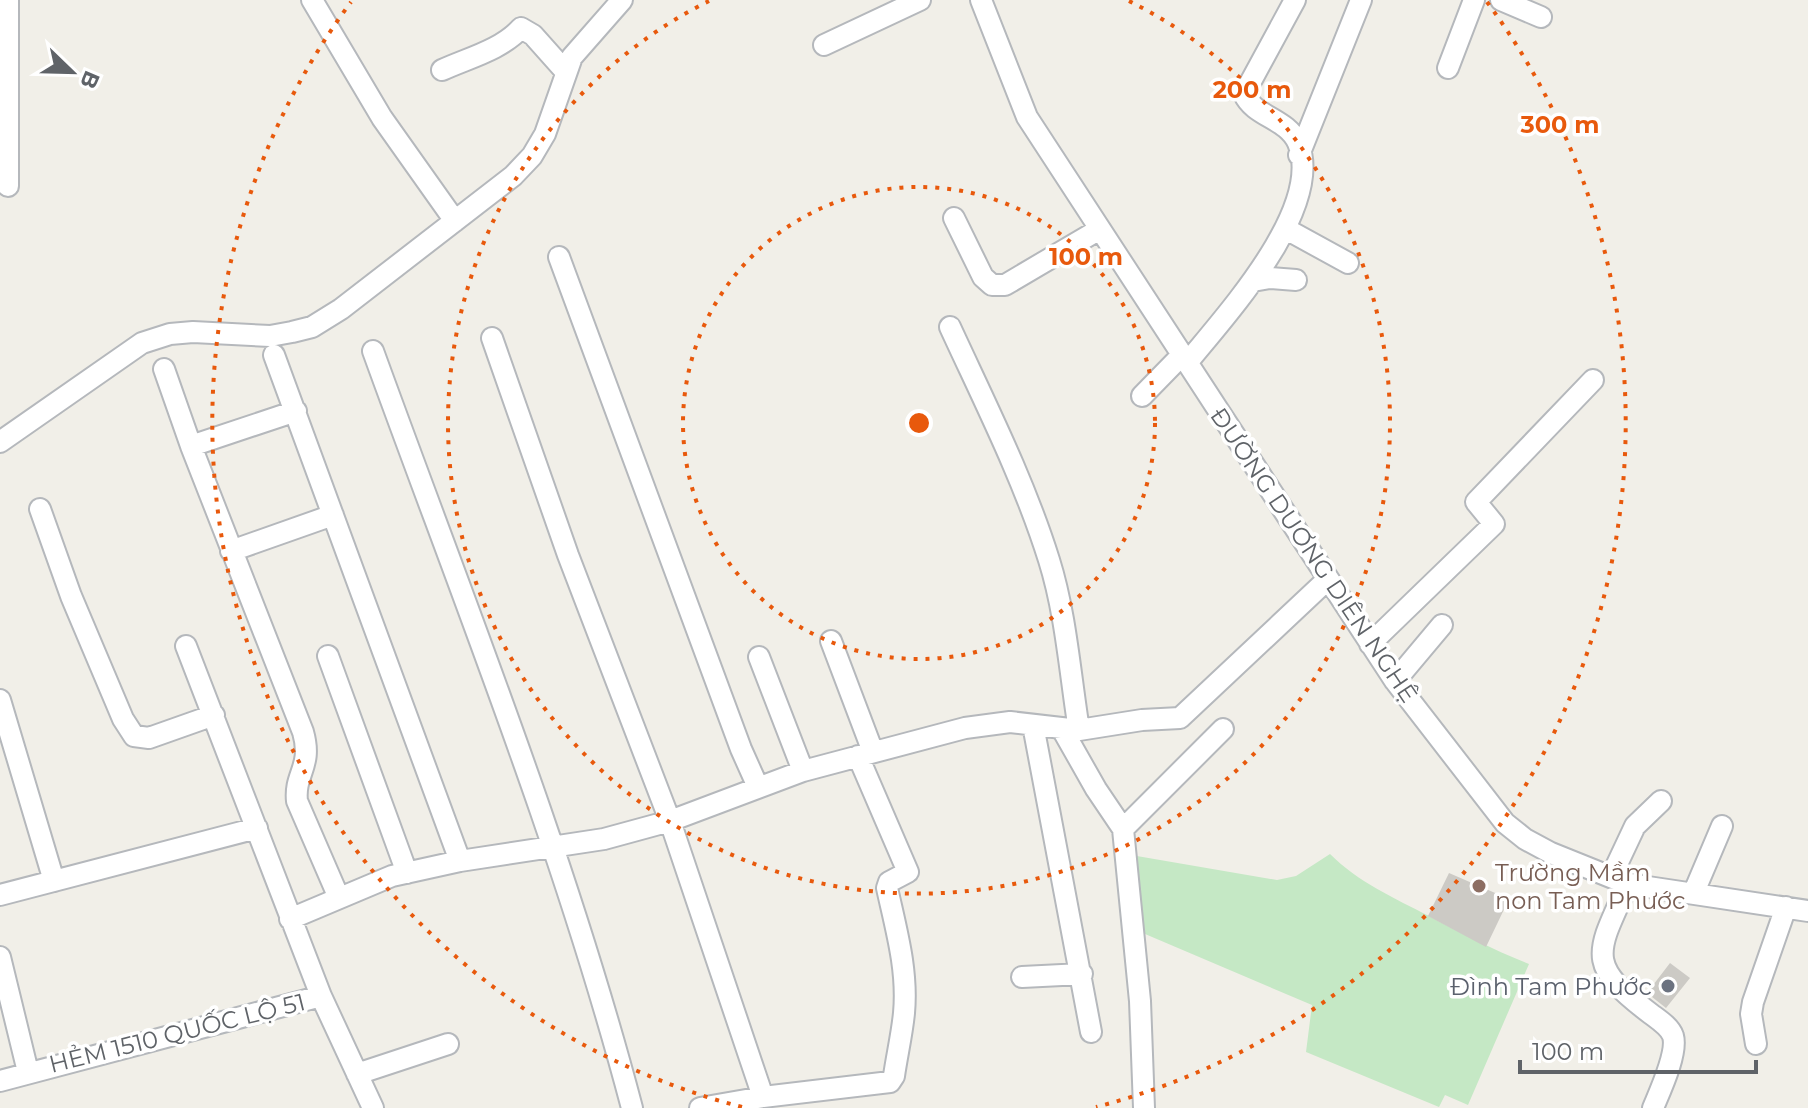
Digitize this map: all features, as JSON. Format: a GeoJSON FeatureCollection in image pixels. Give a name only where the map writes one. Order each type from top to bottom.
{"type":"FeatureCollection","features":[{"type":"Feature","properties":{"kind":"street"},"geometry":{"type":"LineString","coordinates":[[8,0],[8,186]]}},
{"type":"Feature","properties":{"kind":"street"},"geometry":{"type":"LineString","coordinates":[[312,0],[382,118],[455,221]]}},
{"type":"Feature","properties":{"kind":"street"},"geometry":{"type":"LineString","coordinates":[[0,442],[142,343],[170,334],[210,332],[270,336],[312,327],[341,309],[513,176],[532,156],[545,134],[572,57],[622,0]]}},
{"type":"Feature","properties":{"kind":"street"},"geometry":{"type":"LineString","coordinates":[[824,45],[920,0]]}},
{"type":"Feature","properties":{"kind":"street","name":"ĐƯỜNG DUƠNG DIÊN NGHỆ"},"geometry":{"type":"LineString","coordinates":[[981,0],[1027,117],[1395,681],[1505,823],[1525,839],[1551,853],[1620,880],[1808,911]]}},
{"type":"Feature","properties":{"kind":"street"},"geometry":{"type":"LineString","coordinates":[[1142,396],[1185,359],[1253,281],[1286,229],[1296,200],[1301,171],[1298,143],[1283,123],[1252,106],[1244,94],[1295,0]]}},
{"type":"Feature","properties":{"kind":"street"},"geometry":{"type":"LineString","coordinates":[[1299,155],[1361,0]]}},
{"type":"Feature","properties":{"kind":"street"},"geometry":{"type":"LineString","coordinates":[[1448,68],[1474,0]]}},
{"type":"Feature","properties":{"kind":"street"},"geometry":{"type":"LineString","coordinates":[[1501,0],[1541,17]]}},
{"type":"Feature","properties":{"kind":"street"},"geometry":{"type":"LineString","coordinates":[[442,70],[483,51],[497,48],[521,28],[533,35],[566,72]]}},
{"type":"Feature","properties":{"kind":"street"},"geometry":{"type":"LineString","coordinates":[[954,218],[983,277],[992,285],[1005,285],[1100,229]]}},
{"type":"Feature","properties":{"kind":"street"},"geometry":{"type":"LineString","coordinates":[[1286,229],[1348,263]]}},
{"type":"Feature","properties":{"kind":"street"},"geometry":{"type":"LineString","coordinates":[[559,257],[741,749],[758,787]]}},
{"type":"Feature","properties":{"kind":"street"},"geometry":{"type":"LineString","coordinates":[[1253,281],[1270,278],[1296,280]]}},
{"type":"Feature","properties":{"kind":"street"},"geometry":{"type":"LineString","coordinates":[[950,327],[1003,442],[1049,559],[1059,600],[1070,730],[1096,789],[1123,829],[1140,1001],[1144,1108]]}},
{"type":"Feature","properties":{"kind":"street"},"geometry":{"type":"LineString","coordinates":[[492,338],[568,555],[670,821],[763,1097]]}},
{"type":"Feature","properties":{"kind":"street"},"geometry":{"type":"LineString","coordinates":[[373,351],[554,847],[607,1012],[632,1108]]}},
{"type":"Feature","properties":{"kind":"street"},"geometry":{"type":"LineString","coordinates":[[274,355],[460,861]]}},
{"type":"Feature","properties":{"kind":"street"},"geometry":{"type":"LineString","coordinates":[[164,369],[231,551],[303,732],[308,748],[297,798],[339,898]]}},
{"type":"Feature","properties":{"kind":"street"},"geometry":{"type":"LineString","coordinates":[[1370,644],[1494,524],[1476,502],[1593,380]]}},
{"type":"Feature","properties":{"kind":"street"},"geometry":{"type":"LineString","coordinates":[[191,446],[296,411]]}},
{"type":"Feature","properties":{"kind":"street"},"geometry":{"type":"LineString","coordinates":[[40,509],[71,596],[123,719],[134,736],[149,738],[214,715]]}},
{"type":"Feature","properties":{"kind":"street"},"geometry":{"type":"LineString","coordinates":[[231,551],[333,515]]}},
{"type":"Feature","properties":{"kind":"street"},"geometry":{"type":"LineString","coordinates":[[290,919],[407,873],[460,861],[604,839],[670,821],[803,771],[983,724],[1010,722],[1070,730],[1180,718],[1328,579]]}},
{"type":"Feature","properties":{"kind":"street"},"geometry":{"type":"LineString","coordinates":[[1395,681],[1442,625]]}},
{"type":"Feature","properties":{"kind":"street"},"geometry":{"type":"LineString","coordinates":[[700,1108],[763,1097],[786,1101],[890,1082],[894,1076],[904,1011],[904,984],[900,942],[887,888],[889,882],[908,872],[866,754],[831,641]]}},
{"type":"Feature","properties":{"kind":"street","name":"HẺM 1510 QUỐC LỘ 51"},"geometry":{"type":"LineString","coordinates":[[0,1081],[321,996],[186,646]]}},
{"type":"Feature","properties":{"kind":"street"},"geometry":{"type":"LineString","coordinates":[[328,656],[407,873]]}},
{"type":"Feature","properties":{"kind":"street"},"geometry":{"type":"LineString","coordinates":[[759,657],[803,771]]}},
{"type":"Feature","properties":{"kind":"street"},"geometry":{"type":"LineString","coordinates":[[0,700],[54,881]]}},
{"type":"Feature","properties":{"kind":"street"},"geometry":{"type":"LineString","coordinates":[[1033,725],[1091,1032]]}},
{"type":"Feature","properties":{"kind":"street"},"geometry":{"type":"LineString","coordinates":[[1123,829],[1223,729]]}},
{"type":"Feature","properties":{"kind":"street"},"geometry":{"type":"LineString","coordinates":[[1653,1108],[1670,1058],[1673,1035],[1665,1025],[1621,991],[1606,973],[1602,959],[1605,935],[1635,826],[1661,801]]}},
{"type":"Feature","properties":{"kind":"street"},"geometry":{"type":"LineString","coordinates":[[1694,892],[1722,826]]}},
{"type":"Feature","properties":{"kind":"street"},"geometry":{"type":"LineString","coordinates":[[0,895],[257,828]]}},
{"type":"Feature","properties":{"kind":"street"},"geometry":{"type":"LineString","coordinates":[[1756,1044],[1751,1014],[1753,1002],[1786,907]]}},
{"type":"Feature","properties":{"kind":"street"},"geometry":{"type":"LineString","coordinates":[[0,957],[28,1072]]}},
{"type":"Feature","properties":{"kind":"street"},"geometry":{"type":"LineString","coordinates":[[1022,977],[1082,974]]}},
{"type":"Feature","properties":{"kind":"street"},"geometry":{"type":"LineString","coordinates":[[321,996],[373,1108]]}},
{"type":"Feature","properties":{"kind":"street"},"geometry":{"type":"LineString","coordinates":[[357,1074],[448,1044]]}},
{"type":"Feature","properties":{"kind":"green space"},"geometry":{"type":"Polygon","coordinates":[[[1330,854],[1352,873],[1390,896],[1478,942],[1529,964],[1468,1105],[1445,1095],[1439,1107],[1306,1052],[1312,1005],[1138,931],[1131,855],[1277,880],[1296,876],[1330,854]]]}},
{"type":"Feature","properties":{"kind":"building"},"geometry":{"type":"Polygon","coordinates":[[[1449,873],[1509,899],[1486,947],[1428,916],[1449,873]]]}},
{"type":"Feature","properties":{"kind":"building","name":"Đình Tam Phước"},"geometry":{"type":"Polygon","coordinates":[[[1670,963],[1690,978],[1666,1008],[1647,993],[1670,963]]]}},
{"type":"Feature","properties":{"kind":"place","name":"Trường Mầm non Tam Phước"},"geometry":{"type":"Point","coordinates":[1479,886]}},
{"type":"Feature","properties":{"kind":"place","name":"Đình Tam Phước"},"geometry":{"type":"Point","coordinates":[1668,986]}}]}
